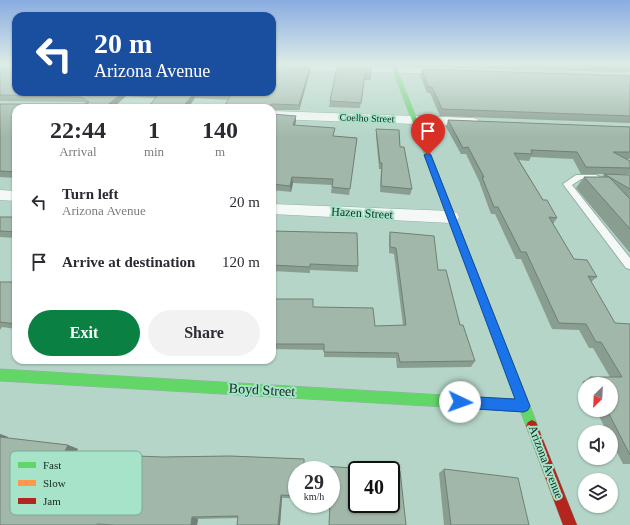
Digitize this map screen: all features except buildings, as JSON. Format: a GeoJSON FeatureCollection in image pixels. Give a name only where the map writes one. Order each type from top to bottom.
{"type":"FeatureCollection","features":[{"type":"Feature","properties":{"kind":"street","name":"Arizona Avenue"},"geometry":{"type":"LineString","coordinates":[[402,88],[570,525]]}},
{"type":"Feature","properties":{"kind":"street","name":"Coelho Street"},"geometry":{"type":"LineString","coordinates":[[276,115],[484,122]]}},
{"type":"Feature","properties":{"kind":"street"},"geometry":{"type":"LineString","coordinates":[[0,195],[12,196]]}},
{"type":"Feature","properties":{"kind":"street","name":"Hazen Street"},"geometry":{"type":"LineString","coordinates":[[276,209],[451,217]]}},
{"type":"Feature","properties":{"kind":"street","name":"Boyd Street"},"geometry":{"type":"LineString","coordinates":[[0,375],[524,406]]}},
{"type":"Feature","properties":{"kind":"lane"},"geometry":{"type":"LineString","coordinates":[[608,178],[579,177],[567,184],[630,265]]}},
{"type":"Feature","properties":{"kind":"traffic: fast"},"geometry":{"type":"LineString","coordinates":[[402,88],[532,426]]}},
{"type":"Feature","properties":{"kind":"traffic: fast"},"geometry":{"type":"LineString","coordinates":[[0,375],[461,402]]}},
{"type":"Feature","properties":{"kind":"traffic: slow"},"geometry":{"type":"LineString","coordinates":[[461,402],[524,406]]}},
{"type":"Feature","properties":{"kind":"traffic: jam"},"geometry":{"type":"LineString","coordinates":[[532,426],[570,525]]}},
{"type":"Feature","properties":{"kind":"route"},"geometry":{"type":"LineString","coordinates":[[428,155],[524,406],[460,402]]}}]}
